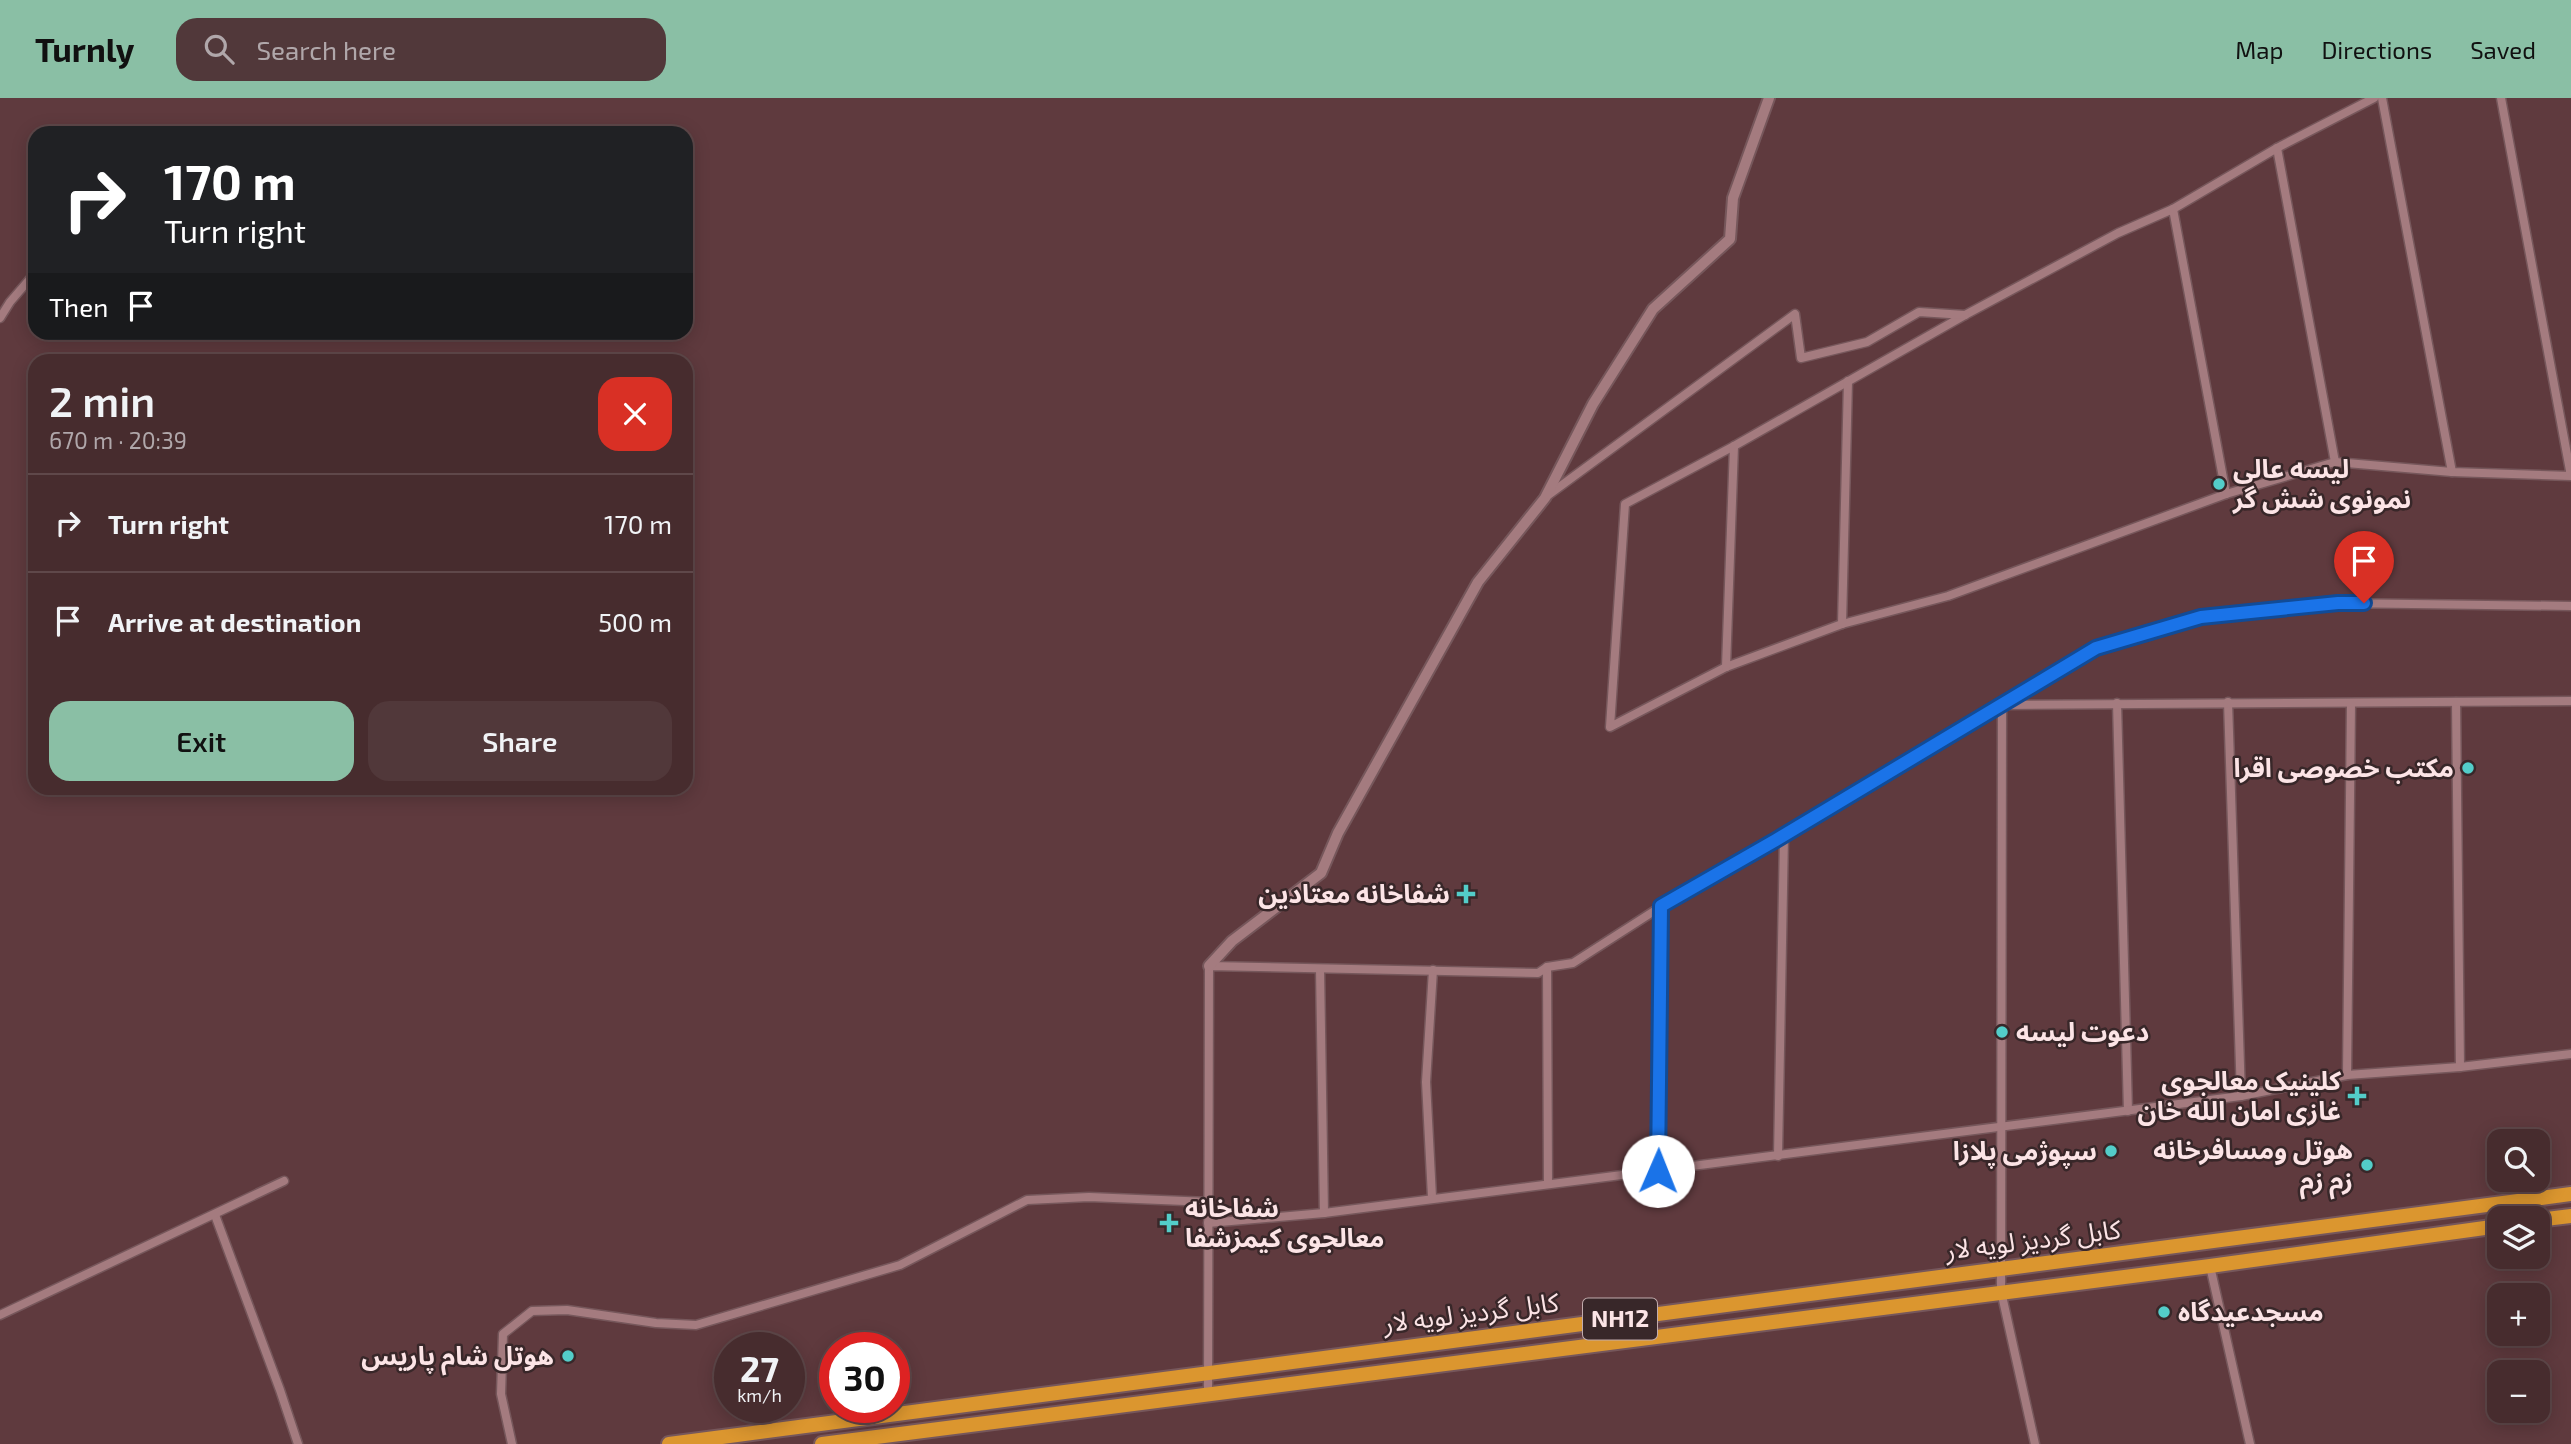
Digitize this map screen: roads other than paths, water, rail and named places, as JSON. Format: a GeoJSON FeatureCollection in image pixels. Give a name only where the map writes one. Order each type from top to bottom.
{"type":"FeatureCollection","features":[{"type":"Feature","properties":{"kind":"highway","name":"کابل گردیز لویه لار"},"geometry":{"type":"LineString","coordinates":[[669,1444],[2571,1194]]}},
{"type":"Feature","properties":{"kind":"highway"},"geometry":{"type":"LineString","coordinates":[[2550,1219],[2571,1216]]}},
{"type":"Feature","properties":{"kind":"highway","name":"کابل گردیز لویه لار"},"geometry":{"type":"LineString","coordinates":[[822,1444],[878,1440],[2487,1228]]}},
{"type":"Feature","properties":{"kind":"street"},"geometry":{"type":"LineString","coordinates":[[1208,1395],[1209,966],[1232,941],[1321,873],[1338,833],[1478,582],[1545,498],[1593,404],[1653,309],[1730,239],[1733,198],[1769,98]]}},
{"type":"Feature","properties":{"kind":"street"},"geometry":{"type":"LineString","coordinates":[[2374,98],[2277,148],[2173,209],[2118,233],[1965,315],[1734,446],[1625,504],[1611,727],[1726,667],[1842,624],[1948,596],[2226,494],[2335,462],[2452,472],[2571,476],[2501,98]]}},
{"type":"Feature","properties":{"kind":"street"},"geometry":{"type":"LineString","coordinates":[[2382,98],[2452,472]]}},
{"type":"Feature","properties":{"kind":"street"},"geometry":{"type":"LineString","coordinates":[[2277,148],[2335,462]]}},
{"type":"Feature","properties":{"kind":"street"},"geometry":{"type":"LineString","coordinates":[[2173,209],[2226,494]]}},
{"type":"Feature","properties":{"kind":"street"},"geometry":{"type":"LineString","coordinates":[[0,318],[28,280]]}},
{"type":"Feature","properties":{"kind":"street"},"geometry":{"type":"LineString","coordinates":[[1545,498],[1795,314],[1801,358],[1867,342],[1919,312],[1965,315]]}},
{"type":"Feature","properties":{"kind":"street"},"geometry":{"type":"LineString","coordinates":[[1842,624],[1848,381]]}},
{"type":"Feature","properties":{"kind":"street"},"geometry":{"type":"LineString","coordinates":[[1726,667],[1734,446]]}},
{"type":"Feature","properties":{"kind":"street"},"geometry":{"type":"LineString","coordinates":[[1209,966],[1538,973],[1547,967],[1573,962],[1661,906],[1784,836],[2096,648],[2201,617],[2338,603],[2571,606]]}},
{"type":"Feature","properties":{"kind":"street"},"geometry":{"type":"LineString","coordinates":[[2002,705],[2571,701]]}},
{"type":"Feature","properties":{"kind":"street"},"geometry":{"type":"LineString","coordinates":[[2228,702],[2241,1096]]}},
{"type":"Feature","properties":{"kind":"street"},"geometry":{"type":"LineString","coordinates":[[2456,702],[2460,1067]]}},
{"type":"Feature","properties":{"kind":"street"},"geometry":{"type":"LineString","coordinates":[[2117,703],[2128,1111]]}},
{"type":"Feature","properties":{"kind":"street"},"geometry":{"type":"LineString","coordinates":[[2347,1075],[2351,704]]}},
{"type":"Feature","properties":{"kind":"street"},"geometry":{"type":"LineString","coordinates":[[2002,705],[2001,1292],[2035,1444]]}},
{"type":"Feature","properties":{"kind":"street"},"geometry":{"type":"LineString","coordinates":[[1778,1156],[1784,836]]}},
{"type":"Feature","properties":{"kind":"street"},"geometry":{"type":"LineString","coordinates":[[1658,1171],[1661,906]]}},
{"type":"Feature","properties":{"kind":"street"},"geometry":{"type":"LineString","coordinates":[[1547,967],[1548,1183]]}},
{"type":"Feature","properties":{"kind":"street"},"geometry":{"type":"LineString","coordinates":[[1320,969],[1324,1213]]}},
{"type":"Feature","properties":{"kind":"street"},"geometry":{"type":"LineString","coordinates":[[1432,1198],[1426,1082],[1433,970]]}},
{"type":"Feature","properties":{"kind":"street"},"geometry":{"type":"LineString","coordinates":[[1208,1223],[1324,1213],[2128,1111],[2241,1096],[2347,1075],[2460,1067],[2571,1054]]}},
{"type":"Feature","properties":{"kind":"street"},"geometry":{"type":"LineString","coordinates":[[0,1315],[284,1181]]}},
{"type":"Feature","properties":{"kind":"street"},"geometry":{"type":"LineString","coordinates":[[512,1444],[501,1394],[503,1334],[532,1311],[567,1310],[656,1324],[696,1325],[900,1265],[1027,1200],[1089,1197],[1209,1202]]}},
{"type":"Feature","properties":{"kind":"street"},"geometry":{"type":"LineString","coordinates":[[215,1215],[298,1444]]}},
{"type":"Feature","properties":{"kind":"street"},"geometry":{"type":"LineString","coordinates":[[2210,1266],[2250,1444]]}},
{"type":"Feature","properties":{"kind":"place","name":"لیسه عالی نمونوی شش گر"},"geometry":{"type":"Point","coordinates":[2219,484]}},
{"type":"Feature","properties":{"kind":"place","name":"مکتب خصوصی اقرا"},"geometry":{"type":"Point","coordinates":[2468,768]}},
{"type":"Feature","properties":{"kind":"place","name":"شفاخانه معتادین"},"geometry":{"type":"Point","coordinates":[1466,894]}},
{"type":"Feature","properties":{"kind":"place","name":"دعوت لیسه"},"geometry":{"type":"Point","coordinates":[2002,1032]}},
{"type":"Feature","properties":{"kind":"place","name":"کلینیک معالجوی غازی امان الله خان"},"geometry":{"type":"Point","coordinates":[2357,1096]}},
{"type":"Feature","properties":{"kind":"place","name":"سپوژمی پلازا"},"geometry":{"type":"Point","coordinates":[2111,1151]}},
{"type":"Feature","properties":{"kind":"place","name":"هوتل ومسافرخانه زم زم"},"geometry":{"type":"Point","coordinates":[2367,1165]}},
{"type":"Feature","properties":{"kind":"place","name":"شفاخانه معالجوی کیمزشفا"},"geometry":{"type":"Point","coordinates":[1169,1223]}},
{"type":"Feature","properties":{"kind":"place","name":"مسجدعیدگاه"},"geometry":{"type":"Point","coordinates":[2164,1312]}},
{"type":"Feature","properties":{"kind":"place","name":"هوتل شام پاریس"},"geometry":{"type":"Point","coordinates":[568,1356]}}]}
